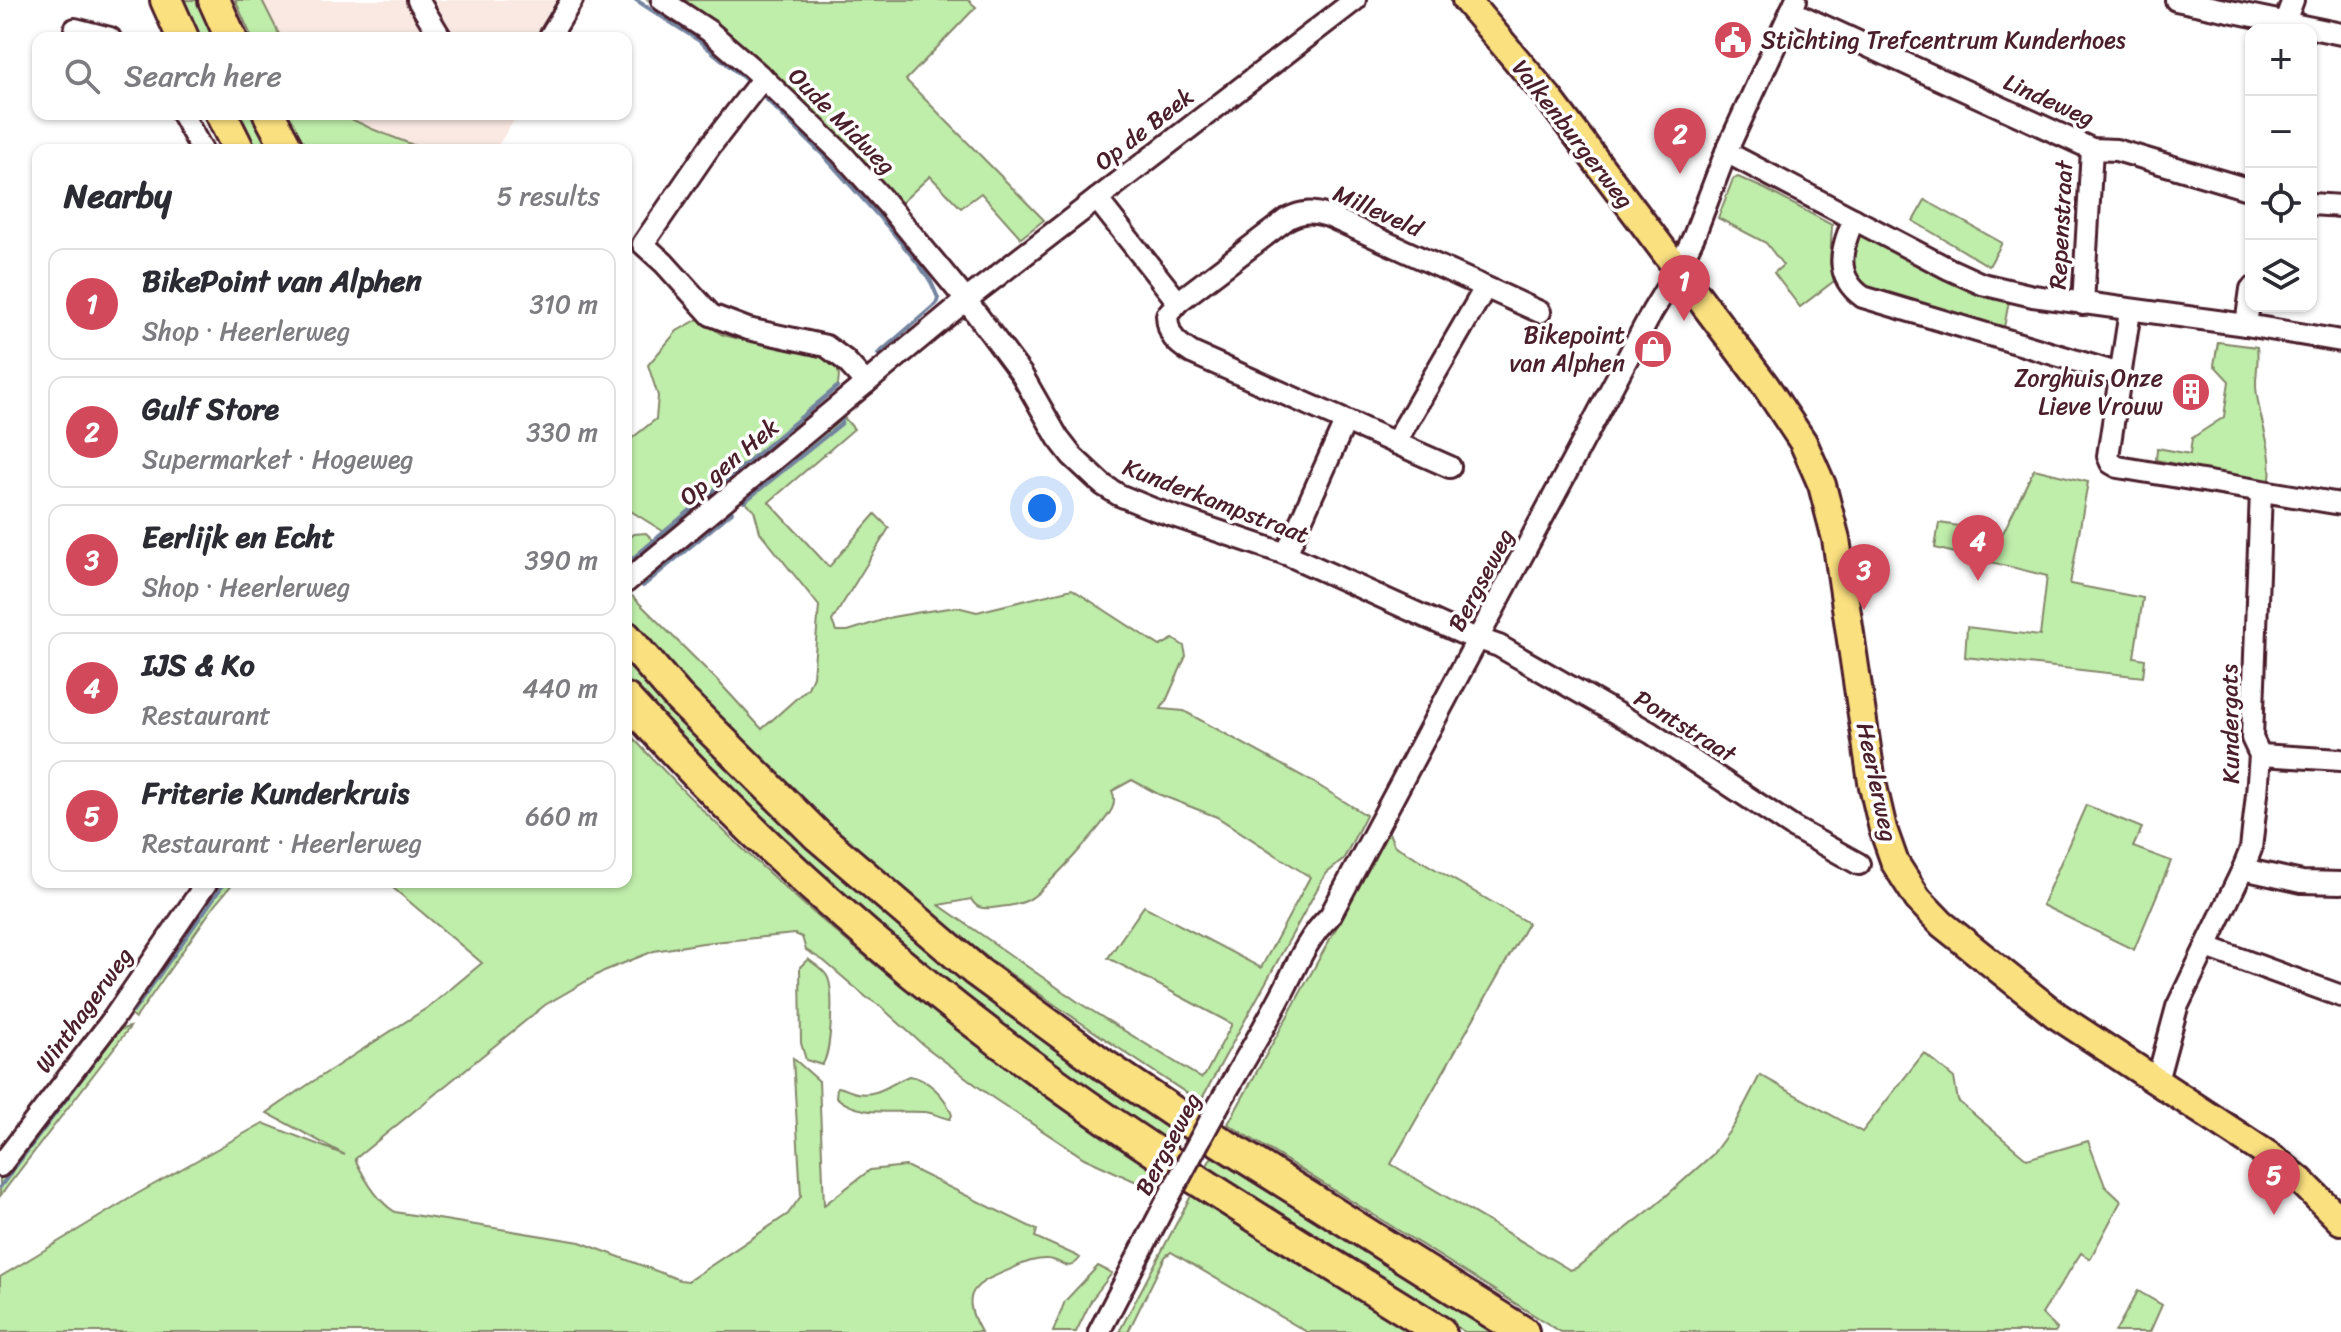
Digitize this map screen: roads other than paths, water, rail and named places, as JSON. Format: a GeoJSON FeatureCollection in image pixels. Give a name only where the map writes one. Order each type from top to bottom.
{"type":"FeatureCollection","features":[{"type":"Feature","properties":{"kind":"highway"},"geometry":{"type":"LineString","coordinates":[[166,0],[180,32]]}},
{"type":"Feature","properties":{"kind":"highway"},"geometry":{"type":"LineString","coordinates":[[214,0],[228,32]]}},
{"type":"Feature","properties":{"kind":"highway"},"geometry":{"type":"LineString","coordinates":[[224,120],[236,144]]}},
{"type":"Feature","properties":{"kind":"highway"},"geometry":{"type":"LineString","coordinates":[[272,120],[285,144]]}},
{"type":"Feature","properties":{"kind":"highway"},"geometry":{"type":"LineString","coordinates":[[632,644],[679,698],[794,813],[853,868],[976,971],[1181,1117],[1523,1332]]}},
{"type":"Feature","properties":{"kind":"highway"},"geometry":{"type":"LineString","coordinates":[[632,705],[788,864],[891,954],[1001,1043],[1171,1162],[1440,1332]]}},
{"type":"Feature","properties":{"kind":"main road","name":"Valkenburgerweg"},"geometry":{"type":"LineString","coordinates":[[1466,0],[1548,97],[1678,269]]}},
{"type":"Feature","properties":{"kind":"main road","name":"Heerlerweg"},"geometry":{"type":"LineString","coordinates":[[1678,269],[1788,417],[1822,485],[1836,539],[1876,802],[1902,876],[1925,907],[2056,1015],[2270,1156],[2301,1181],[2341,1221]]}},
{"type":"Feature","properties":{"kind":"street"},"geometry":{"type":"LineString","coordinates":[[418,0],[437,32]]}},
{"type":"Feature","properties":{"kind":"street"},"geometry":{"type":"LineString","coordinates":[[553,32],[572,0]]}},
{"type":"Feature","properties":{"kind":"street","name":"Oude Midweg"},"geometry":{"type":"LineString","coordinates":[[662,0],[709,31],[842,154],[966,300]]}},
{"type":"Feature","properties":{"kind":"street","name":"Op de Beek"},"geometry":{"type":"LineString","coordinates":[[966,300],[1355,0]]}},
{"type":"Feature","properties":{"kind":"street"},"geometry":{"type":"LineString","coordinates":[[2176,0],[2274,24]]}},
{"type":"Feature","properties":{"kind":"street"},"geometry":{"type":"LineString","coordinates":[[2283,24],[2293,0]]}},
{"type":"Feature","properties":{"kind":"street","name":"Bergseweg"},"geometry":{"type":"LineString","coordinates":[[1099,1332],[1301,954],[1330,916],[1652,312],[1678,269],[1726,152],[1793,5]]}},
{"type":"Feature","properties":{"kind":"street","name":"Lindeweg"},"geometry":{"type":"LineString","coordinates":[[1793,5],[1880,51],[2092,149],[2116,150],[2245,188]]}},
{"type":"Feature","properties":{"kind":"street"},"geometry":{"type":"LineString","coordinates":[[75,29],[87,32]]}},
{"type":"Feature","properties":{"kind":"street"},"geometry":{"type":"LineString","coordinates":[[2317,31],[2341,34]]}},
{"type":"Feature","properties":{"kind":"street"},"geometry":{"type":"LineString","coordinates":[[763,78],[711,145],[643,244],[711,315],[748,329],[826,346],[845,360],[866,383]]}},
{"type":"Feature","properties":{"kind":"street"},"geometry":{"type":"LineString","coordinates":[[185,120],[199,144]]}},
{"type":"Feature","properties":{"kind":"street","name":"Repenstraat"},"geometry":{"type":"LineString","coordinates":[[2083,304],[2092,149]]}},
{"type":"Feature","properties":{"kind":"street"},"geometry":{"type":"LineString","coordinates":[[1726,152],[1982,284],[2083,304],[2341,341]]}},
{"type":"Feature","properties":{"kind":"street"},"geometry":{"type":"LineString","coordinates":[[1097,199],[1178,302],[1167,315],[1168,330],[1180,346],[1450,467]]}},
{"type":"Feature","properties":{"kind":"street"},"geometry":{"type":"LineString","coordinates":[[2317,204],[2341,206]]}},
{"type":"Feature","properties":{"kind":"street","name":"Milleveld"},"geometry":{"type":"LineString","coordinates":[[1178,302],[1287,219],[1298,213],[1313,211],[1540,312]]}},
{"type":"Feature","properties":{"kind":"street"},"geometry":{"type":"LineString","coordinates":[[1854,219],[1843,242],[1842,262],[1851,286],[1863,297],[2120,374]]}},
{"type":"Feature","properties":{"kind":"street"},"geometry":{"type":"LineString","coordinates":[[1395,443],[1485,288]]}},
{"type":"Feature","properties":{"kind":"street","name":"Op gen Hek"},"geometry":{"type":"LineString","coordinates":[[632,577],[966,300]]}},
{"type":"Feature","properties":{"kind":"street","name":"Kunderkampstraat"},"geometry":{"type":"LineString","coordinates":[[966,300],[1022,375],[1058,438],[1103,485],[1144,506],[1286,554],[1479,640]]}},
{"type":"Feature","properties":{"kind":"street"},"geometry":{"type":"LineString","coordinates":[[2130,311],[2108,456],[2111,463],[2118,467],[2341,504]]}},
{"type":"Feature","properties":{"kind":"street"},"geometry":{"type":"LineString","coordinates":[[2246,325],[2248,312]]}},
{"type":"Feature","properties":{"kind":"street"},"geometry":{"type":"LineString","coordinates":[[1286,554],[1345,422]]}},
{"type":"Feature","properties":{"kind":"street","name":"Kundergats"},"geometry":{"type":"LineString","coordinates":[[2157,1081],[2177,1007],[2251,849],[2260,755],[2252,738],[2261,491]]}},
{"type":"Feature","properties":{"kind":"street","name":"Pontstraat"},"geometry":{"type":"LineString","coordinates":[[1479,640],[1499,646],[1651,733],[1794,828],[1859,864]]}},
{"type":"Feature","properties":{"kind":"street"},"geometry":{"type":"LineString","coordinates":[[2260,755],[2341,760]]}},
{"type":"Feature","properties":{"kind":"street"},"geometry":{"type":"LineString","coordinates":[[2243,869],[2302,882],[2341,883]]}},
{"type":"Feature","properties":{"kind":"street","name":"Winthagerweg"},"geometry":{"type":"LineString","coordinates":[[0,1166],[113,1019],[203,888]]}},
{"type":"Feature","properties":{"kind":"street"},"geometry":{"type":"LineString","coordinates":[[2207,947],[2341,996]]}},
{"type":"Feature","properties":{"kind":"waterway"},"geometry":{"type":"LineString","coordinates":[[636,0],[698,40],[745,79]]}},
{"type":"Feature","properties":{"kind":"waterway"},"geometry":{"type":"LineString","coordinates":[[761,94],[823,155],[889,228],[931,282],[938,298],[936,304],[878,354]]}},
{"type":"Feature","properties":{"kind":"waterway"},"geometry":{"type":"LineString","coordinates":[[632,559],[837,387]]}},
{"type":"Feature","properties":{"kind":"waterway"},"geometry":{"type":"LineString","coordinates":[[744,502],[841,424],[842,419]]}},
{"type":"Feature","properties":{"kind":"waterway"},"geometry":{"type":"LineString","coordinates":[[643,586],[732,512]]}},
{"type":"Feature","properties":{"kind":"waterway"},"geometry":{"type":"LineString","coordinates":[[133,1012],[221,888]]}},
{"type":"Feature","properties":{"kind":"waterway"},"geometry":{"type":"LineString","coordinates":[[0,1187],[119,1029]]}},
{"type":"Feature","properties":{"kind":"place","name":"Stichting Trefcentrum Kunderhoes"},"geometry":{"type":"Point","coordinates":[1733,40]}},
{"type":"Feature","properties":{"kind":"place","name":"Gulf Store"},"geometry":{"type":"Point","coordinates":[1680,174]}},
{"type":"Feature","properties":{"kind":"place","name":"BikePoint van Alphen"},"geometry":{"type":"Point","coordinates":[1684,321]}},
{"type":"Feature","properties":{"kind":"place","name":"Bikepoint van Alphen"},"geometry":{"type":"Point","coordinates":[1653,349]}},
{"type":"Feature","properties":{"kind":"place","name":"Zorghuis Onze Lieve Vrouw"},"geometry":{"type":"Point","coordinates":[2191,392]}},
{"type":"Feature","properties":{"kind":"place","name":"IJS & Ko"},"geometry":{"type":"Point","coordinates":[1978,581]}},
{"type":"Feature","properties":{"kind":"place","name":"Eerlijk en Echt"},"geometry":{"type":"Point","coordinates":[1864,610]}},
{"type":"Feature","properties":{"kind":"place","name":"Friterie Kunderkruis"},"geometry":{"type":"Point","coordinates":[2274,1215]}}]}
